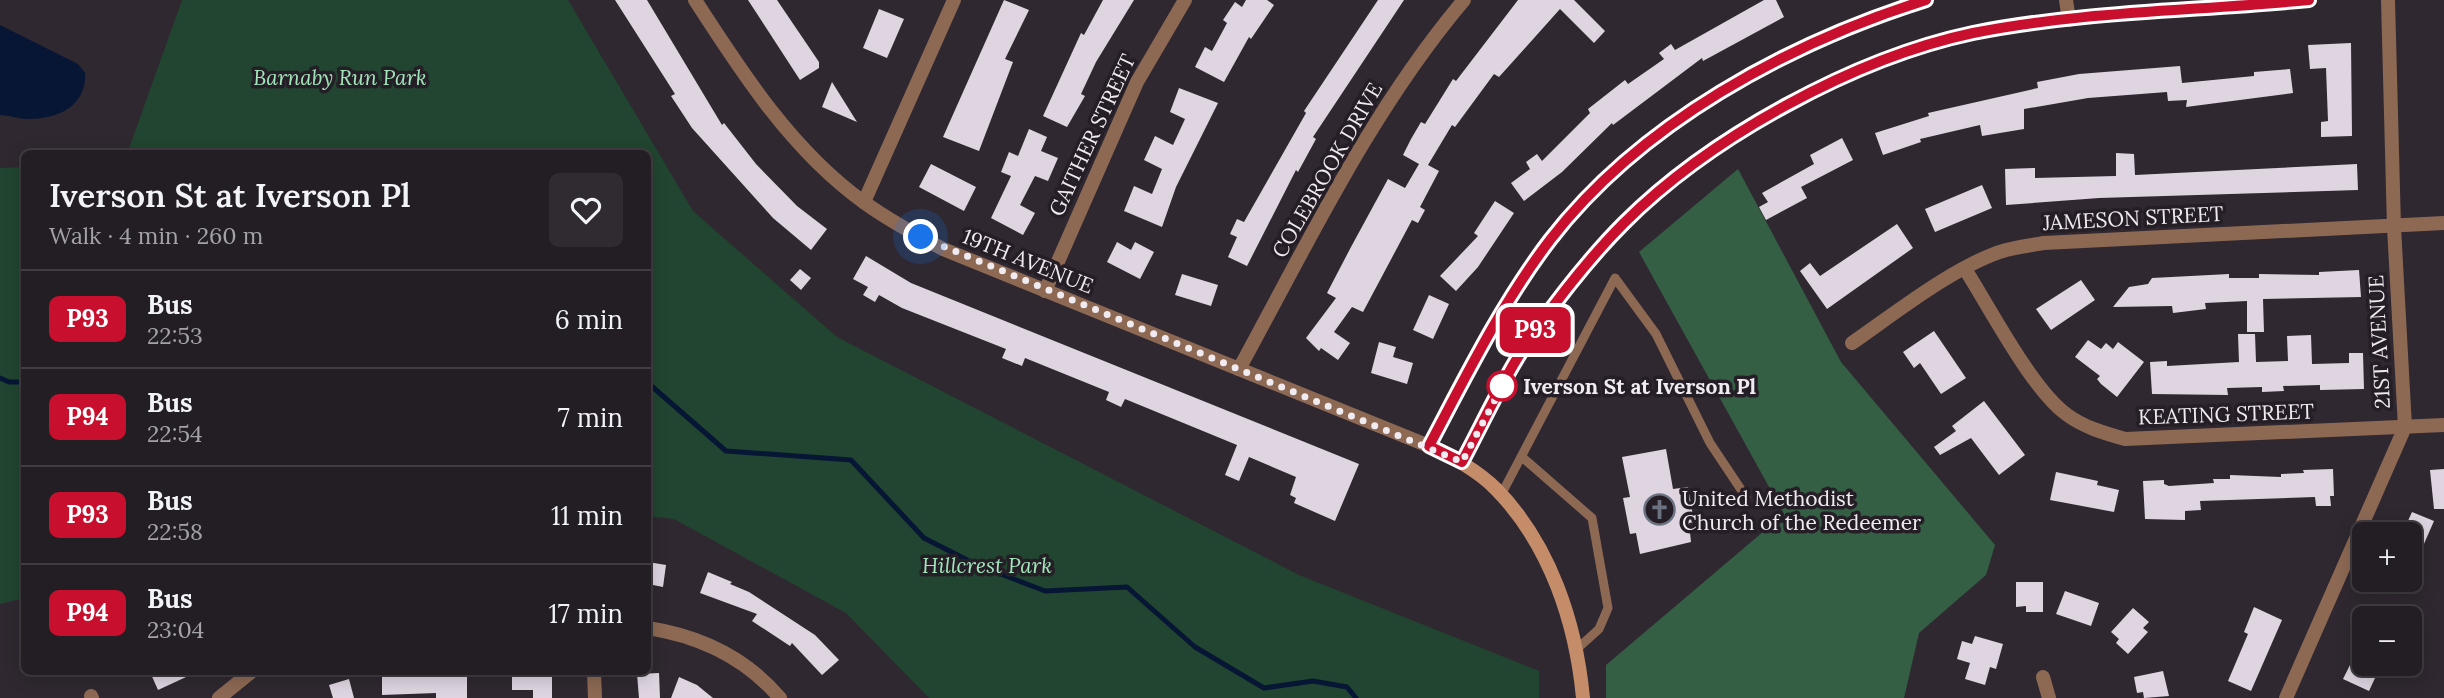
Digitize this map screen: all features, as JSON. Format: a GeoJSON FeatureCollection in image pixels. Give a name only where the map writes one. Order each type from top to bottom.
{"type":"FeatureCollection","features":[{"type":"Feature","properties":{"kind":"main road"},"geometry":{"type":"LineString","coordinates":[[1583,698],[1578,649],[1546,562],[1501,495],[1462,462],[1429,446],[1497,320],[1525,275],[1551,238],[1614,174],[1695,109],[1738,82],[1844,28],[1926,0]]}},
{"type":"Feature","properties":{"kind":"main road"},"geometry":{"type":"LineString","coordinates":[[1462,462],[1517,358],[1583,269],[1625,222],[1716,149],[1788,105],[1886,58],[1976,33],[2069,20],[2310,0]]}},
{"type":"Feature","properties":{"kind":"street","name":"19TH AVENUE"},"geometry":{"type":"LineString","coordinates":[[695,0],[760,95],[804,149],[864,202],[943,249],[1429,446]]}},
{"type":"Feature","properties":{"kind":"street"},"geometry":{"type":"LineString","coordinates":[[938,0],[947,13]]}},
{"type":"Feature","properties":{"kind":"street"},"geometry":{"type":"LineString","coordinates":[[864,202],[954,0]]}},
{"type":"Feature","properties":{"kind":"street","name":"GAITHER STREET"},"geometry":{"type":"LineString","coordinates":[[1045,291],[1137,82],[1185,0]]}},
{"type":"Feature","properties":{"kind":"street","name":"COLEBROOK DRIVE"},"geometry":{"type":"LineString","coordinates":[[1239,369],[1369,133],[1427,44],[1464,0]]}},
{"type":"Feature","properties":{"kind":"street"},"geometry":{"type":"LineString","coordinates":[[2066,0],[2069,20]]}},
{"type":"Feature","properties":{"kind":"street","name":"21ST AVENUE"},"geometry":{"type":"LineString","coordinates":[[2286,698],[2406,427],[2394,227],[2388,0]]}},
{"type":"Feature","properties":{"kind":"street","name":"JAMESON STREET"},"geometry":{"type":"LineString","coordinates":[[1852,343],[1965,269],[2004,250],[2044,243],[2444,223]]}},
{"type":"Feature","properties":{"kind":"street","name":"KEATING STREET"},"geometry":{"type":"LineString","coordinates":[[1965,269],[2047,396],[2066,414],[2094,429],[2125,439],[2444,425]]}},
{"type":"Feature","properties":{"kind":"street"},"geometry":{"type":"LineString","coordinates":[[651,629],[692,638],[721,650],[769,685],[780,698]]}},
{"type":"Feature","properties":{"kind":"street"},"geometry":{"type":"LineString","coordinates":[[219,698],[247,675]]}},
{"type":"Feature","properties":{"kind":"street"},"geometry":{"type":"LineString","coordinates":[[594,675],[595,698]]}},
{"type":"Feature","properties":{"kind":"street"},"geometry":{"type":"LineString","coordinates":[[2043,677],[2049,698]]}},
{"type":"Feature","properties":{"kind":"lane"},"geometry":{"type":"LineString","coordinates":[[1501,495],[1615,278],[1656,334],[1710,443],[1746,497]]}},
{"type":"Feature","properties":{"kind":"lane"},"geometry":{"type":"LineString","coordinates":[[1522,457],[1592,518],[1608,608],[1599,629],[1578,649]]}},
{"type":"Feature","properties":{"kind":"green space","name":"Hillcrest Park"},"geometry":{"type":"Polygon","coordinates":[[[182,0],[568,0],[693,211],[837,337],[1299,575],[1539,671],[1539,698],[929,698],[846,613],[674,519],[651,516],[651,150],[128,150],[182,0]]]}},
{"type":"Feature","properties":{"kind":"green space"},"geometry":{"type":"Polygon","coordinates":[[[21,167],[21,599],[0,604],[0,168],[21,167]]]}},
{"type":"Feature","properties":{"kind":"green space"},"geometry":{"type":"Polygon","coordinates":[[[1738,169],[1841,362],[1995,545],[1986,575],[1919,633],[1904,698],[1606,698],[1606,665],[1784,514],[1639,252],[1738,169]]]}},
{"type":"Feature","properties":{"kind":"water"},"geometry":{"type":"Polygon","coordinates":[[[0,25],[78,64],[85,73],[81,94],[76,102],[60,113],[39,118],[0,115],[0,25]]]}},
{"type":"Feature","properties":{"kind":"building"},"geometry":{"type":"Polygon","coordinates":[[[615,0],[647,0],[722,125],[724,123],[756,164],[797,206],[827,229],[811,250],[773,218],[692,128],[671,96],[675,94],[615,0]]]}},
{"type":"Feature","properties":{"kind":"building"},"geometry":{"type":"Polygon","coordinates":[[[748,0],[777,0],[819,62],[819,68],[800,80],[748,0]]]}},
{"type":"Feature","properties":{"kind":"building"},"geometry":{"type":"Polygon","coordinates":[[[1004,0],[1029,10],[1005,59],[1013,62],[979,151],[943,137],[1004,0]]]}},
{"type":"Feature","properties":{"kind":"building"},"geometry":{"type":"Polygon","coordinates":[[[1103,0],[1134,0],[1096,62],[1081,94],[1085,96],[1067,127],[1043,116],[1081,33],[1084,35],[1103,0]]]}},
{"type":"Feature","properties":{"kind":"building"},"geometry":{"type":"Polygon","coordinates":[[[1246,0],[1267,0],[1274,5],[1251,39],[1249,37],[1224,82],[1195,67],[1205,47],[1212,51],[1227,23],[1223,20],[1235,2],[1242,7],[1246,0]]]}},
{"type":"Feature","properties":{"kind":"building"},"geometry":{"type":"Polygon","coordinates":[[[1378,0],[1404,0],[1313,137],[1316,139],[1298,172],[1296,170],[1247,266],[1228,257],[1237,237],[1230,234],[1237,219],[1244,222],[1306,113],[1304,111],[1378,0]]]}},
{"type":"Feature","properties":{"kind":"building"},"geometry":{"type":"Polygon","coordinates":[[[1518,0],[1574,0],[1605,31],[1594,43],[1560,9],[1499,77],[1494,74],[1455,127],[1452,125],[1428,165],[1439,171],[1420,207],[1425,210],[1418,223],[1412,220],[1363,312],[1352,307],[1334,332],[1350,343],[1338,360],[1321,348],[1319,351],[1306,338],[1336,298],[1327,293],[1388,179],[1405,188],[1419,164],[1403,155],[1421,122],[1425,124],[1453,79],[1456,81],[1518,0]]]}},
{"type":"Feature","properties":{"kind":"building"},"geometry":{"type":"Polygon","coordinates":[[[1764,0],[1776,0],[1784,17],[1703,61],[1702,58],[1613,125],[1612,123],[1562,172],[1524,201],[1511,183],[1530,169],[1526,162],[1537,154],[1542,161],[1590,113],[1588,109],[1625,80],[1628,84],[1664,59],[1659,53],[1671,44],[1675,50],[1764,0]]]}},
{"type":"Feature","properties":{"kind":"building"},"geometry":{"type":"Polygon","coordinates":[[[879,9],[904,19],[887,58],[863,48],[879,9]]]}},
{"type":"Feature","properties":{"kind":"building"},"geometry":{"type":"Polygon","coordinates":[[[2351,43],[2352,136],[2321,137],[2321,122],[2328,121],[2326,68],[2310,69],[2308,45],[2351,43]]]}},
{"type":"Feature","properties":{"kind":"building"},"geometry":{"type":"Polygon","coordinates":[[[2180,66],[2182,83],[2254,76],[2254,72],[2290,69],[2293,93],[2186,107],[2187,100],[2168,101],[2167,92],[2088,98],[2024,109],[2024,129],[1982,136],[1980,125],[1920,139],[1921,142],[1883,155],[1875,133],[1929,116],[1928,113],[2038,88],[2037,82],[2079,74],[2180,66]]]}},
{"type":"Feature","properties":{"kind":"building"},"geometry":{"type":"Polygon","coordinates":[[[832,82],[857,122],[822,107],[832,82]]]}},
{"type":"Feature","properties":{"kind":"building"},"geometry":{"type":"Polygon","coordinates":[[[1179,88],[1218,103],[1176,187],[1162,227],[1124,211],[1134,186],[1152,194],[1162,169],[1144,160],[1155,136],[1173,145],[1185,119],[1170,112],[1179,88]]]}},
{"type":"Feature","properties":{"kind":"building"},"geometry":{"type":"Polygon","coordinates":[[[1029,129],[1047,137],[1041,151],[1058,158],[1048,181],[1035,176],[1020,205],[1035,213],[1023,235],[991,218],[1011,176],[1001,172],[1009,152],[1018,156],[1029,129]]]}},
{"type":"Feature","properties":{"kind":"building"},"geometry":{"type":"Polygon","coordinates":[[[1842,138],[1853,160],[1801,187],[1807,198],[1766,220],[1759,207],[1768,202],[1762,193],[1814,164],[1810,155],[1842,138]]]}},
{"type":"Feature","properties":{"kind":"building"},"geometry":{"type":"Polygon","coordinates":[[[2116,153],[2134,154],[2135,175],[2357,164],[2358,190],[2099,198],[2006,205],[2005,169],[2035,168],[2035,178],[2116,176],[2116,153]]]}},
{"type":"Feature","properties":{"kind":"building"},"geometry":{"type":"Polygon","coordinates":[[[931,164],[976,187],[964,211],[919,187],[931,164]]]}},
{"type":"Feature","properties":{"kind":"building"},"geometry":{"type":"Polygon","coordinates":[[[1982,185],[1992,208],[1935,232],[1925,209],[1982,185]]]}},
{"type":"Feature","properties":{"kind":"building"},"geometry":{"type":"Polygon","coordinates":[[[1495,201],[1514,213],[1478,267],[1456,291],[1440,276],[1478,236],[1474,233],[1495,201]]]}},
{"type":"Feature","properties":{"kind":"building"},"geometry":{"type":"Polygon","coordinates":[[[1897,224],[1913,248],[1827,309],[1800,271],[1810,263],[1820,276],[1897,224]]]}},
{"type":"Feature","properties":{"kind":"building"},"geometry":{"type":"Polygon","coordinates":[[[1117,242],[1131,250],[1135,242],[1154,252],[1140,279],[1107,262],[1117,242]]]}},
{"type":"Feature","properties":{"kind":"building"},"geometry":{"type":"Polygon","coordinates":[[[866,256],[911,283],[1359,464],[1335,521],[1294,503],[1296,498],[1290,495],[1296,477],[1249,457],[1239,481],[1225,475],[1237,445],[1125,399],[1121,407],[1106,400],[1109,392],[1025,358],[1022,366],[1002,358],[1006,349],[902,308],[879,295],[875,302],[863,295],[868,287],[853,279],[866,256]]]}},
{"type":"Feature","properties":{"kind":"building"},"geometry":{"type":"Polygon","coordinates":[[[800,269],[811,278],[801,290],[790,280],[800,269]]]}},
{"type":"Feature","properties":{"kind":"building"},"geometry":{"type":"Polygon","coordinates":[[[2359,270],[2361,297],[2263,299],[2264,332],[2247,332],[2247,301],[2205,303],[2206,309],[2173,313],[2172,306],[2113,307],[2129,287],[2148,284],[2152,278],[2229,274],[2229,278],[2259,278],[2259,274],[2319,275],[2319,272],[2359,270]]]}},
{"type":"Feature","properties":{"kind":"building"},"geometry":{"type":"Polygon","coordinates":[[[1182,274],[1218,285],[1211,306],[1175,295],[1182,274]]]}},
{"type":"Feature","properties":{"kind":"building"},"geometry":{"type":"Polygon","coordinates":[[[2081,280],[2095,300],[2051,330],[2036,309],[2081,280]]]}},
{"type":"Feature","properties":{"kind":"building"},"geometry":{"type":"Polygon","coordinates":[[[1429,295],[1449,304],[1433,339],[1413,330],[1429,295]]]}},
{"type":"Feature","properties":{"kind":"building"},"geometry":{"type":"Polygon","coordinates":[[[1934,331],[1966,378],[1941,394],[1920,363],[1914,368],[1903,352],[1934,331]]]}},
{"type":"Feature","properties":{"kind":"building"},"geometry":{"type":"Polygon","coordinates":[[[2238,334],[2255,334],[2256,362],[2288,361],[2287,336],[2311,335],[2312,364],[2349,363],[2349,353],[2363,353],[2364,389],[2320,390],[2320,385],[2283,386],[2284,391],[2262,392],[2262,387],[2227,388],[2228,395],[2152,394],[2150,362],[2167,361],[2167,366],[2239,362],[2238,334]]]}},
{"type":"Feature","properties":{"kind":"building"},"geometry":{"type":"Polygon","coordinates":[[[2088,340],[2101,349],[2106,343],[2113,349],[2118,342],[2144,362],[2117,397],[2101,384],[2097,379],[2100,376],[2075,357],[2088,340]]]}},
{"type":"Feature","properties":{"kind":"building"},"geometry":{"type":"Polygon","coordinates":[[[1379,342],[1396,347],[1393,357],[1413,363],[1407,384],[1371,373],[1379,342]]]}},
{"type":"Feature","properties":{"kind":"building"},"geometry":{"type":"Polygon","coordinates":[[[1984,401],[2025,455],[1999,475],[1971,438],[1940,455],[1934,447],[1956,431],[1952,426],[1984,401]]]}},
{"type":"Feature","properties":{"kind":"building","name":"United Methodist Church of the Redeemer"},"geometry":{"type":"Polygon","coordinates":[[[1666,449],[1673,489],[1688,487],[1694,522],[1689,523],[1691,542],[1640,554],[1636,533],[1630,534],[1623,498],[1630,497],[1622,457],[1666,449]]]}},
{"type":"Feature","properties":{"kind":"building"},"geometry":{"type":"Polygon","coordinates":[[[2333,469],[2334,496],[2330,496],[2331,506],[2316,506],[2315,497],[2200,501],[2201,510],[2185,511],[2185,520],[2145,519],[2143,481],[2164,480],[2164,484],[2169,486],[2214,483],[2213,479],[2230,479],[2230,475],[2281,477],[2281,474],[2304,473],[2303,470],[2333,469]]]}},
{"type":"Feature","properties":{"kind":"building"},"geometry":{"type":"Polygon","coordinates":[[[2444,469],[2444,509],[2434,509],[2430,470],[2444,469]]]}},
{"type":"Feature","properties":{"kind":"building"},"geometry":{"type":"Polygon","coordinates":[[[2056,472],[2098,481],[2097,485],[2119,490],[2114,512],[2050,500],[2056,472]]]}},
{"type":"Feature","properties":{"kind":"building"},"geometry":{"type":"Polygon","coordinates":[[[2412,512],[2434,521],[2422,548],[2422,522],[2407,522],[2412,512]]]}},
{"type":"Feature","properties":{"kind":"building"},"geometry":{"type":"Polygon","coordinates":[[[651,562],[666,565],[663,587],[651,585],[651,562]]]}},
{"type":"Feature","properties":{"kind":"building"},"geometry":{"type":"Polygon","coordinates":[[[708,572],[749,592],[815,635],[839,660],[822,675],[792,643],[790,646],[752,621],[757,614],[700,593],[708,572]]]}},
{"type":"Feature","properties":{"kind":"building"},"geometry":{"type":"Polygon","coordinates":[[[2016,582],[2043,582],[2043,612],[2026,612],[2026,606],[2016,607],[2016,582]]]}},
{"type":"Feature","properties":{"kind":"building"},"geometry":{"type":"Polygon","coordinates":[[[2065,591],[2099,603],[2091,626],[2056,614],[2065,591]]]}},
{"type":"Feature","properties":{"kind":"building"},"geometry":{"type":"Polygon","coordinates":[[[2254,607],[2282,620],[2251,691],[2228,681],[2248,634],[2244,632],[2254,607]]]}},
{"type":"Feature","properties":{"kind":"building"},"geometry":{"type":"Polygon","coordinates":[[[2133,608],[2149,622],[2143,628],[2148,632],[2128,654],[2116,643],[2119,639],[2111,632],[2133,608]]]}},
{"type":"Feature","properties":{"kind":"building"},"geometry":{"type":"Polygon","coordinates":[[[1975,636],[2003,644],[1996,669],[1990,667],[1985,685],[1965,679],[1970,663],[1957,659],[1962,641],[1972,644],[1975,636]]]}},
{"type":"Feature","properties":{"kind":"building"},"geometry":{"type":"Polygon","coordinates":[[[2352,661],[2352,676],[2376,676],[2369,691],[2343,679],[2352,661]]]}},
{"type":"Feature","properties":{"kind":"building"},"geometry":{"type":"Polygon","coordinates":[[[2163,671],[2169,696],[2144,698],[2143,692],[2137,693],[2134,677],[2163,671]]]}},
{"type":"Feature","properties":{"kind":"building"},"geometry":{"type":"Polygon","coordinates":[[[659,673],[660,698],[639,698],[637,675],[659,673]]]}},
{"type":"Feature","properties":{"kind":"building"},"geometry":{"type":"Polygon","coordinates":[[[151,675],[190,675],[158,690],[151,675]]]}},
{"type":"Feature","properties":{"kind":"building"},"geometry":{"type":"Polygon","coordinates":[[[382,675],[467,675],[467,698],[436,698],[436,693],[382,695],[382,675]]]}},
{"type":"Feature","properties":{"kind":"building"},"geometry":{"type":"Polygon","coordinates":[[[512,675],[552,675],[552,698],[533,698],[533,690],[512,690],[512,675]]]}},
{"type":"Feature","properties":{"kind":"building"},"geometry":{"type":"Polygon","coordinates":[[[679,677],[697,685],[713,698],[671,698],[679,677]]]}},
{"type":"Feature","properties":{"kind":"building"},"geometry":{"type":"Polygon","coordinates":[[[349,679],[354,698],[333,698],[329,685],[349,679]]]}},
{"type":"Feature","properties":{"kind":"waterway"},"geometry":{"type":"LineString","coordinates":[[0,378],[9,382],[21,382]]}},
{"type":"Feature","properties":{"kind":"waterway"},"geometry":{"type":"LineString","coordinates":[[651,386],[726,451],[851,460],[924,538],[975,564],[1045,591],[1127,587],[1195,647],[1264,688],[1313,681],[1347,687],[1356,698]]}},
{"type":"Feature","properties":{"kind":"bus line","name":"P93"},"geometry":{"type":"LineString","coordinates":[[1926,0],[1844,28],[1738,82],[1695,109],[1614,174],[1551,238],[1525,275],[1497,320],[1429,446],[1462,462],[1517,358],[1536,329],[1583,269],[1625,222],[1716,149],[1788,105],[1886,58],[1976,33],[2043,22],[2309,0]]}},
{"type":"Feature","properties":{"kind":"place","name":"Iverson St at Iverson Pl"},"geometry":{"type":"Point","coordinates":[1502,386]}},
{"type":"Feature","properties":{"kind":"place","name":"United Methodist Church of the Redeemer"},"geometry":{"type":"Point","coordinates":[1659,510]}},
{"type":"Feature","properties":{"kind":"route"},"geometry":{"type":"LineString","coordinates":[[921,237],[943,249],[1429,446],[1462,462],[1506,379],[1502,386]]}},
{"type":"Feature","properties":{"kind":"park label","name":"Barnaby Run Park"},"geometry":{"type":"Point","coordinates":[340,77]}}]}
